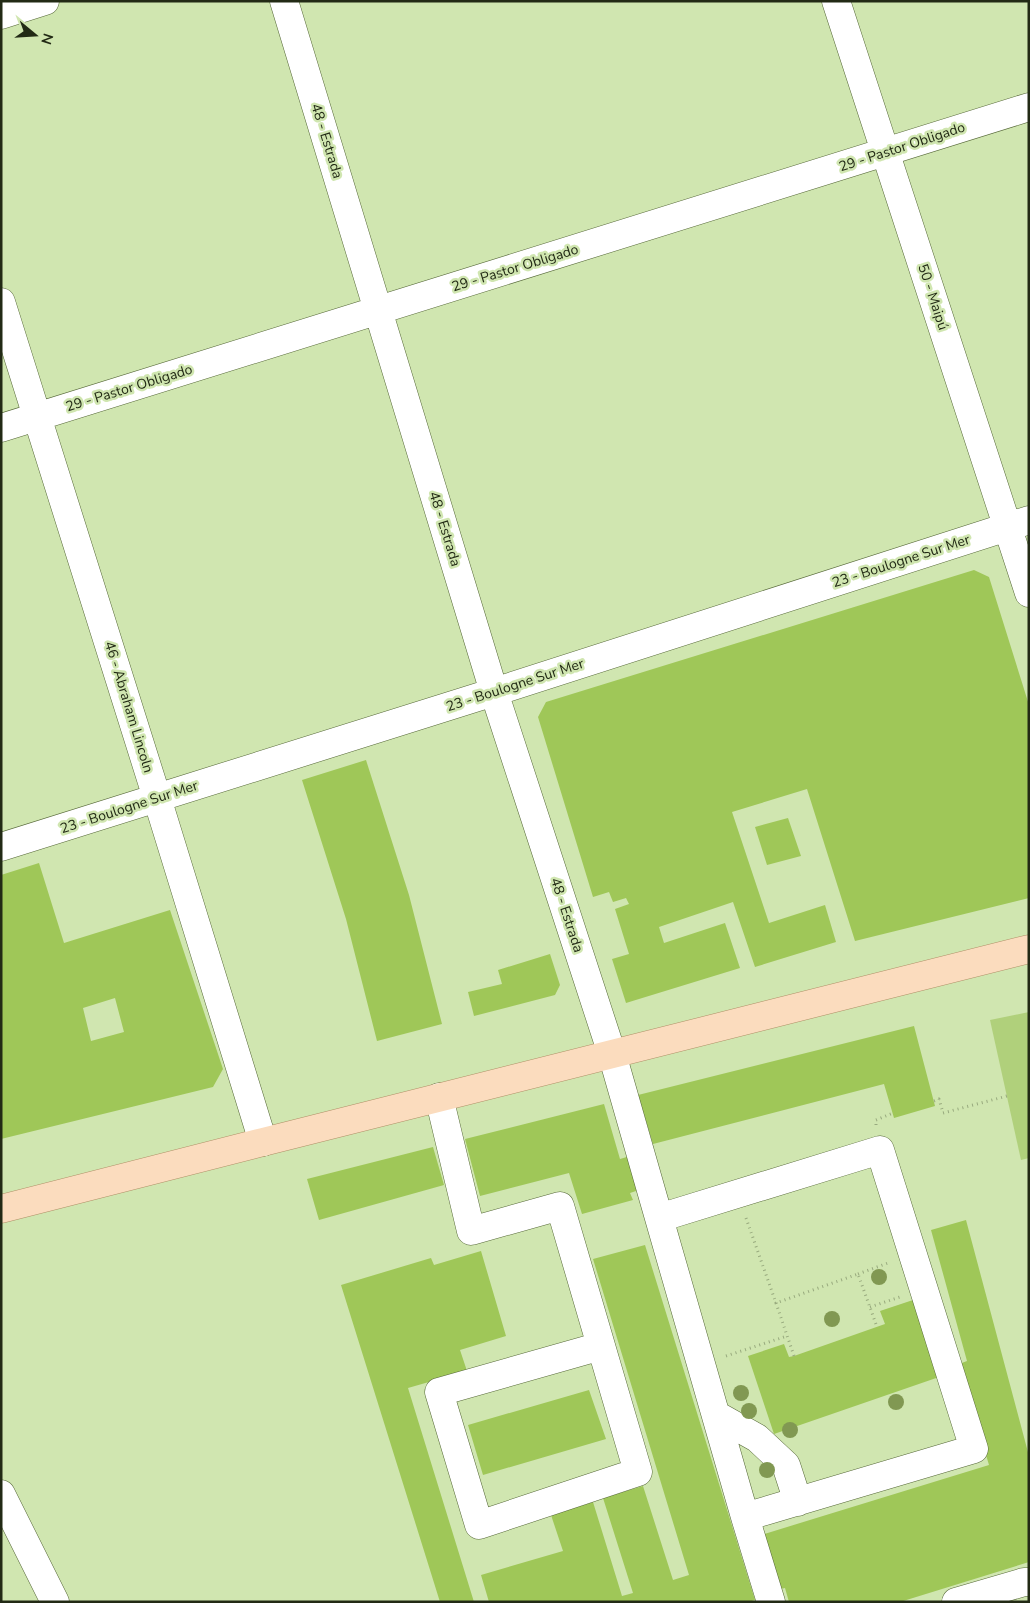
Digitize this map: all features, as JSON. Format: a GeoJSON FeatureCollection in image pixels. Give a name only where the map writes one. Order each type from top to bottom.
{"type":"FeatureCollection","features":[{"type":"Feature","properties":{"kind":"main road"},"geometry":{"type":"LineString","coordinates":[[1,1209],[1029,949]]}},
{"type":"Feature","properties":{"kind":"street"},"geometry":{"type":"LineString","coordinates":[[1,15],[45,1]]}},
{"type":"Feature","properties":{"kind":"street","name":"48 - Estrada"},"geometry":{"type":"LineString","coordinates":[[284,1],[494,692],[612,1054],[771,1602]]}},
{"type":"Feature","properties":{"kind":"street","name":"50 - Maipú"},"geometry":{"type":"LineString","coordinates":[[836,1],[886,152],[1018,523],[1029,592]]}},
{"type":"Feature","properties":{"kind":"street","name":"29 - Pastor Obligado"},"geometry":{"type":"LineString","coordinates":[[1,428],[1029,107]]}},
{"type":"Feature","properties":{"kind":"street","name":"46 - Abraham Lincoln"},"geometry":{"type":"LineString","coordinates":[[1,302],[263,1142]]}},
{"type":"Feature","properties":{"kind":"street","name":"23 - Boulogne Sur Mer"},"geometry":{"type":"LineString","coordinates":[[1,847],[494,692],[1018,523]]}},
{"type":"Feature","properties":{"kind":"street"},"geometry":{"type":"LineString","coordinates":[[439,1097],[472,1231],[560,1206],[602,1346],[638,1472],[479,1525],[439,1392],[602,1346]]}},
{"type":"Feature","properties":{"kind":"street"},"geometry":{"type":"LineString","coordinates":[[659,1218],[880,1150],[974,1449],[745,1517]]}},
{"type":"Feature","properties":{"kind":"street"},"geometry":{"type":"LineString","coordinates":[[716,1415],[757,1438],[786,1464],[798,1502]]}},
{"type":"Feature","properties":{"kind":"street"},"geometry":{"type":"LineString","coordinates":[[1,1494],[55,1602]]}},
{"type":"Feature","properties":{"kind":"street"},"geometry":{"type":"LineString","coordinates":[[956,1602],[1029,1582]]}},
{"type":"Feature","properties":{"kind":"path"},"geometry":{"type":"LineString","coordinates":[[934,1101],[939,1099],[943,1113],[1007,1096]]}},
{"type":"Feature","properties":{"kind":"path"},"geometry":{"type":"LineString","coordinates":[[737,1194],[794,1356]]}},
{"type":"Feature","properties":{"kind":"path"},"geometry":{"type":"LineString","coordinates":[[776,1303],[912,1254]]}},
{"type":"Feature","properties":{"kind":"path"},"geometry":{"type":"LineString","coordinates":[[858,1274],[877,1327]]}},
{"type":"Feature","properties":{"kind":"path"},"geometry":{"type":"LineString","coordinates":[[701,1365],[787,1336]]}},
{"type":"Feature","properties":{"kind":"green space"},"geometry":{"type":"Polygon","coordinates":[[[1029,1012],[1029,1158],[1021,1160],[990,1020],[1029,1012]]]}},
{"type":"Feature","properties":{"kind":"building"},"geometry":{"type":"Polygon","coordinates":[[[974,570],[989,577],[1029,705],[1029,898],[855,941],[807,789],[732,812],[769,923],[825,905],[836,942],[755,967],[733,902],[659,927],[664,943],[725,923],[740,968],[626,1003],[612,959],[629,954],[615,909],[629,904],[626,898],[613,902],[609,892],[593,897],[538,717],[546,702],[974,570]]]}},
{"type":"Feature","properties":{"kind":"building"},"geometry":{"type":"Polygon","coordinates":[[[366,760],[409,895],[442,1024],[377,1041],[346,919],[302,780],[366,760]]]}},
{"type":"Feature","properties":{"kind":"building"},"geometry":{"type":"Polygon","coordinates":[[[788,818],[801,856],[767,865],[755,827],[788,818]]]}},
{"type":"Feature","properties":{"kind":"building"},"geometry":{"type":"Polygon","coordinates":[[[39,863],[64,943],[170,910],[223,1069],[213,1087],[1,1139],[1,875],[39,863]],[[115,998],[83,1008],[91,1041],[124,1032],[115,998]]]}},
{"type":"Feature","properties":{"kind":"building"},"geometry":{"type":"Polygon","coordinates":[[[550,954],[560,985],[555,995],[474,1016],[468,992],[502,984],[498,970],[550,954]]]}},
{"type":"Feature","properties":{"kind":"building"},"geometry":{"type":"Polygon","coordinates":[[[914,1026],[935,1106],[894,1118],[884,1084],[653,1144],[638,1095],[914,1026]]]}},
{"type":"Feature","properties":{"kind":"building"},"geometry":{"type":"Polygon","coordinates":[[[604,1104],[620,1159],[637,1154],[648,1187],[630,1193],[633,1200],[582,1214],[569,1173],[480,1196],[465,1139],[604,1104]]]}},
{"type":"Feature","properties":{"kind":"building"},"geometry":{"type":"Polygon","coordinates":[[[433,1147],[444,1185],[319,1220],[307,1179],[433,1147]]]}},
{"type":"Feature","properties":{"kind":"building"},"geometry":{"type":"Polygon","coordinates":[[[966,1220],[1029,1456],[1029,1562],[900,1602],[789,1602],[785,1588],[776,1590],[761,1535],[989,1465],[959,1364],[967,1361],[931,1230],[966,1220]]]}},
{"type":"Feature","properties":{"kind":"building"},"geometry":{"type":"Polygon","coordinates":[[[645,1245],[755,1600],[748,1602],[489,1602],[481,1575],[563,1551],[551,1515],[593,1502],[622,1596],[633,1593],[603,1498],[643,1486],[673,1580],[689,1575],[593,1259],[645,1245]]]}},
{"type":"Feature","properties":{"kind":"building"},"geometry":{"type":"Polygon","coordinates":[[[481,1251],[506,1336],[460,1350],[467,1371],[408,1388],[474,1602],[440,1602],[341,1285],[431,1258],[434,1265],[481,1251]]]}},
{"type":"Feature","properties":{"kind":"building"},"geometry":{"type":"Polygon","coordinates":[[[916,1299],[942,1376],[774,1434],[748,1356],[784,1344],[789,1357],[794,1356],[885,1324],[880,1311],[916,1299]]]}},
{"type":"Feature","properties":{"kind":"building"},"geometry":{"type":"Polygon","coordinates":[[[589,1390],[606,1439],[483,1475],[468,1425],[589,1390]]]}}]}
